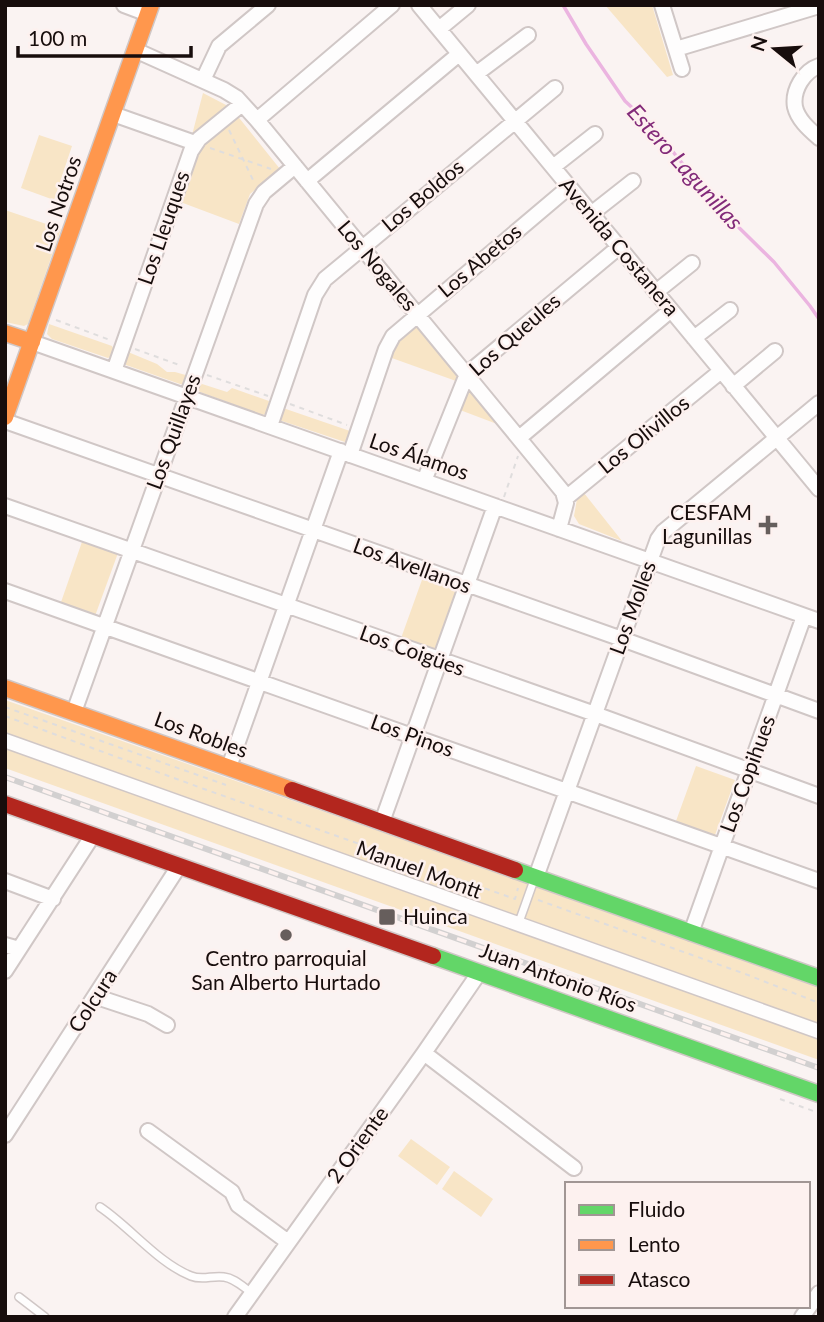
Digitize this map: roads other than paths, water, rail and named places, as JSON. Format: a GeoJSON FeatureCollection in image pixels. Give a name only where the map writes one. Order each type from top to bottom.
{"type":"FeatureCollection","features":[{"type":"Feature","properties":{"kind":"main road","name":"Los Notros"},"geometry":{"type":"LineString","coordinates":[[5,419],[150,10]]}},
{"type":"Feature","properties":{"kind":"main road","name":"Los Álamos"},"geometry":{"type":"LineString","coordinates":[[5,332],[32,342]]}},
{"type":"Feature","properties":{"kind":"main road","name":"Los Robles"},"geometry":{"type":"LineString","coordinates":[[5,688],[382,822]]}},
{"type":"Feature","properties":{"kind":"main road","name":"Juan Antonio Ríos"},"geometry":{"type":"LineString","coordinates":[[5,804],[819,1094]]}},
{"type":"Feature","properties":{"kind":"main road","name":"Manuel Montt"},"geometry":{"type":"LineString","coordinates":[[382,822],[533,883],[691,933],[819,978]]}},
{"type":"Feature","properties":{"kind":"street"},"geometry":{"type":"LineString","coordinates":[[124,5],[150,10]]}},
{"type":"Feature","properties":{"kind":"street"},"geometry":{"type":"LineString","coordinates":[[203,80],[219,46],[268,5]]}},
{"type":"Feature","properties":{"kind":"street"},"geometry":{"type":"LineString","coordinates":[[257,120],[392,5]]}},
{"type":"Feature","properties":{"kind":"street","name":"Avenida Costanera"},"geometry":{"type":"LineString","coordinates":[[419,5],[818,486]]}},
{"type":"Feature","properties":{"kind":"street"},"geometry":{"type":"LineString","coordinates":[[439,29],[468,5]]}},
{"type":"Feature","properties":{"kind":"street"},"geometry":{"type":"LineString","coordinates":[[662,5],[682,69]]}},
{"type":"Feature","properties":{"kind":"street"},"geometry":{"type":"LineString","coordinates":[[676,49],[819,6]]}},
{"type":"Feature","properties":{"kind":"street"},"geometry":{"type":"LineString","coordinates":[[476,74],[528,34]]}},
{"type":"Feature","properties":{"kind":"street","name":"Los Nogales"},"geometry":{"type":"LineString","coordinates":[[135,50],[224,89],[243,104],[257,120],[290,170],[307,181],[566,498]]}},
{"type":"Feature","properties":{"kind":"street"},"geometry":{"type":"LineString","coordinates":[[307,181],[459,54]]}},
{"type":"Feature","properties":{"kind":"street"},"geometry":{"type":"LineString","coordinates":[[819,66],[808,71],[797,88],[795,107],[806,127],[819,138]]}},
{"type":"Feature","properties":{"kind":"street","name":"Los Boldos"},"geometry":{"type":"LineString","coordinates":[[270,426],[318,289],[329,275],[555,88]]}},
{"type":"Feature","properties":{"kind":"street","name":"Los Lleuques"},"geometry":{"type":"LineString","coordinates":[[114,371],[195,143],[243,104]]}},
{"type":"Feature","properties":{"kind":"street"},"geometry":{"type":"LineString","coordinates":[[113,114],[195,143]]}},
{"type":"Feature","properties":{"kind":"street"},"geometry":{"type":"LineString","coordinates":[[553,167],[595,134]]}},
{"type":"Feature","properties":{"kind":"street","name":"Los Quillayes"},"geometry":{"type":"LineString","coordinates":[[74,712],[261,195],[290,170]]}},
{"type":"Feature","properties":{"kind":"street"},"geometry":{"type":"LineString","coordinates":[[591,214],[633,181]]}},
{"type":"Feature","properties":{"kind":"street","name":"Los Abetos"},"geometry":{"type":"LineString","coordinates":[[229,768],[313,531],[389,342],[398,330],[569,187]]}},
{"type":"Feature","properties":{"kind":"street","name":"Los Queules"},"geometry":{"type":"LineString","coordinates":[[424,481],[467,374],[619,247]]}},
{"type":"Feature","properties":{"kind":"street"},"geometry":{"type":"LineString","coordinates":[[656,292],[692,263]]}},
{"type":"Feature","properties":{"kind":"street"},"geometry":{"type":"LineString","coordinates":[[520,440],[671,310]]}},
{"type":"Feature","properties":{"kind":"street"},"geometry":{"type":"LineString","coordinates":[[694,338],[730,310]]}},
{"type":"Feature","properties":{"kind":"street","name":"Los Álamos"},"geometry":{"type":"LineString","coordinates":[[32,342],[819,621]]}},
{"type":"Feature","properties":{"kind":"street"},"geometry":{"type":"LineString","coordinates":[[733,386],[775,351]]}},
{"type":"Feature","properties":{"kind":"street","name":"Los Olivillos"},"geometry":{"type":"LineString","coordinates":[[566,498],[721,371]]}},
{"type":"Feature","properties":{"kind":"street","name":"Los Molles"},"geometry":{"type":"LineString","coordinates":[[533,883],[656,542],[663,532],[819,403]]}},
{"type":"Feature","properties":{"kind":"street","name":"Los Avellanos"},"geometry":{"type":"LineString","coordinates":[[5,419],[819,710]]}},
{"type":"Feature","properties":{"kind":"street"},"geometry":{"type":"LineString","coordinates":[[559,529],[566,498]]}},
{"type":"Feature","properties":{"kind":"street","name":"Los Coigües"},"geometry":{"type":"LineString","coordinates":[[5,506],[819,796]]}},
{"type":"Feature","properties":{"kind":"street"},"geometry":{"type":"LineString","coordinates":[[382,822],[466,585],[497,507]]}},
{"type":"Feature","properties":{"kind":"street","name":"Los Pinos"},"geometry":{"type":"LineString","coordinates":[[5,591],[819,880]]}},
{"type":"Feature","properties":{"kind":"street","name":"Los Copihues"},"geometry":{"type":"LineString","coordinates":[[691,933],[804,616]]}},
{"type":"Feature","properties":{"kind":"street"},"geometry":{"type":"LineString","coordinates":[[5,971],[12,947],[53,899],[93,835]]}},
{"type":"Feature","properties":{"kind":"street","name":"Colcura"},"geometry":{"type":"LineString","coordinates":[[5,1136],[179,866]]}},
{"type":"Feature","properties":{"kind":"street"},"geometry":{"type":"LineString","coordinates":[[5,881],[53,899]]}},
{"type":"Feature","properties":{"kind":"street","name":"2 Oriente"},"geometry":{"type":"LineString","coordinates":[[235,1317],[479,973]]}},
{"type":"Feature","properties":{"kind":"street"},"geometry":{"type":"LineString","coordinates":[[97,997],[148,1014],[167,1025]]}},
{"type":"Feature","properties":{"kind":"street"},"geometry":{"type":"LineString","coordinates":[[424,1053],[574,1168]]}},
{"type":"Feature","properties":{"kind":"street"},"geometry":{"type":"LineString","coordinates":[[148,1131],[232,1192],[238,1205],[288,1242]]}},
{"type":"Feature","properties":{"kind":"lane","name":"Manuel Montt"},"geometry":{"type":"LineString","coordinates":[[5,737],[819,1035]]}},
{"type":"Feature","properties":{"kind":"lane","name":"Manuel Montt"},"geometry":{"type":"LineString","coordinates":[[5,744],[819,1028]]}},
{"type":"Feature","properties":{"kind":"lane"},"geometry":{"type":"LineString","coordinates":[[518,924],[533,883]]}},
{"type":"Feature","properties":{"kind":"lane"},"geometry":{"type":"LineString","coordinates":[[100,1207],[153,1251],[185,1273],[204,1279],[223,1276],[252,1293]]}},
{"type":"Feature","properties":{"kind":"lane"},"geometry":{"type":"LineString","coordinates":[[19,1297],[46,1317]]}},
{"type":"Feature","properties":{"kind":"waterway","name":"Estero Lagunillas"},"geometry":{"type":"LineString","coordinates":[[563,5],[625,101],[652,126],[717,206],[774,262],[819,319]]}},
{"type":"Feature","properties":{"kind":"railway"},"geometry":{"type":"LineString","coordinates":[[5,777],[819,1068]]}},
{"type":"Feature","properties":{"kind":"place","name":"CESFAM Lagunillas"},"geometry":{"type":"Point","coordinates":[768,525]}},
{"type":"Feature","properties":{"kind":"place","name":"Huinca"},"geometry":{"type":"Point","coordinates":[387,917]}},
{"type":"Feature","properties":{"kind":"place","name":"Centro parroquial San Alberto Hurtado"},"geometry":{"type":"Point","coordinates":[286,935]}}]}
